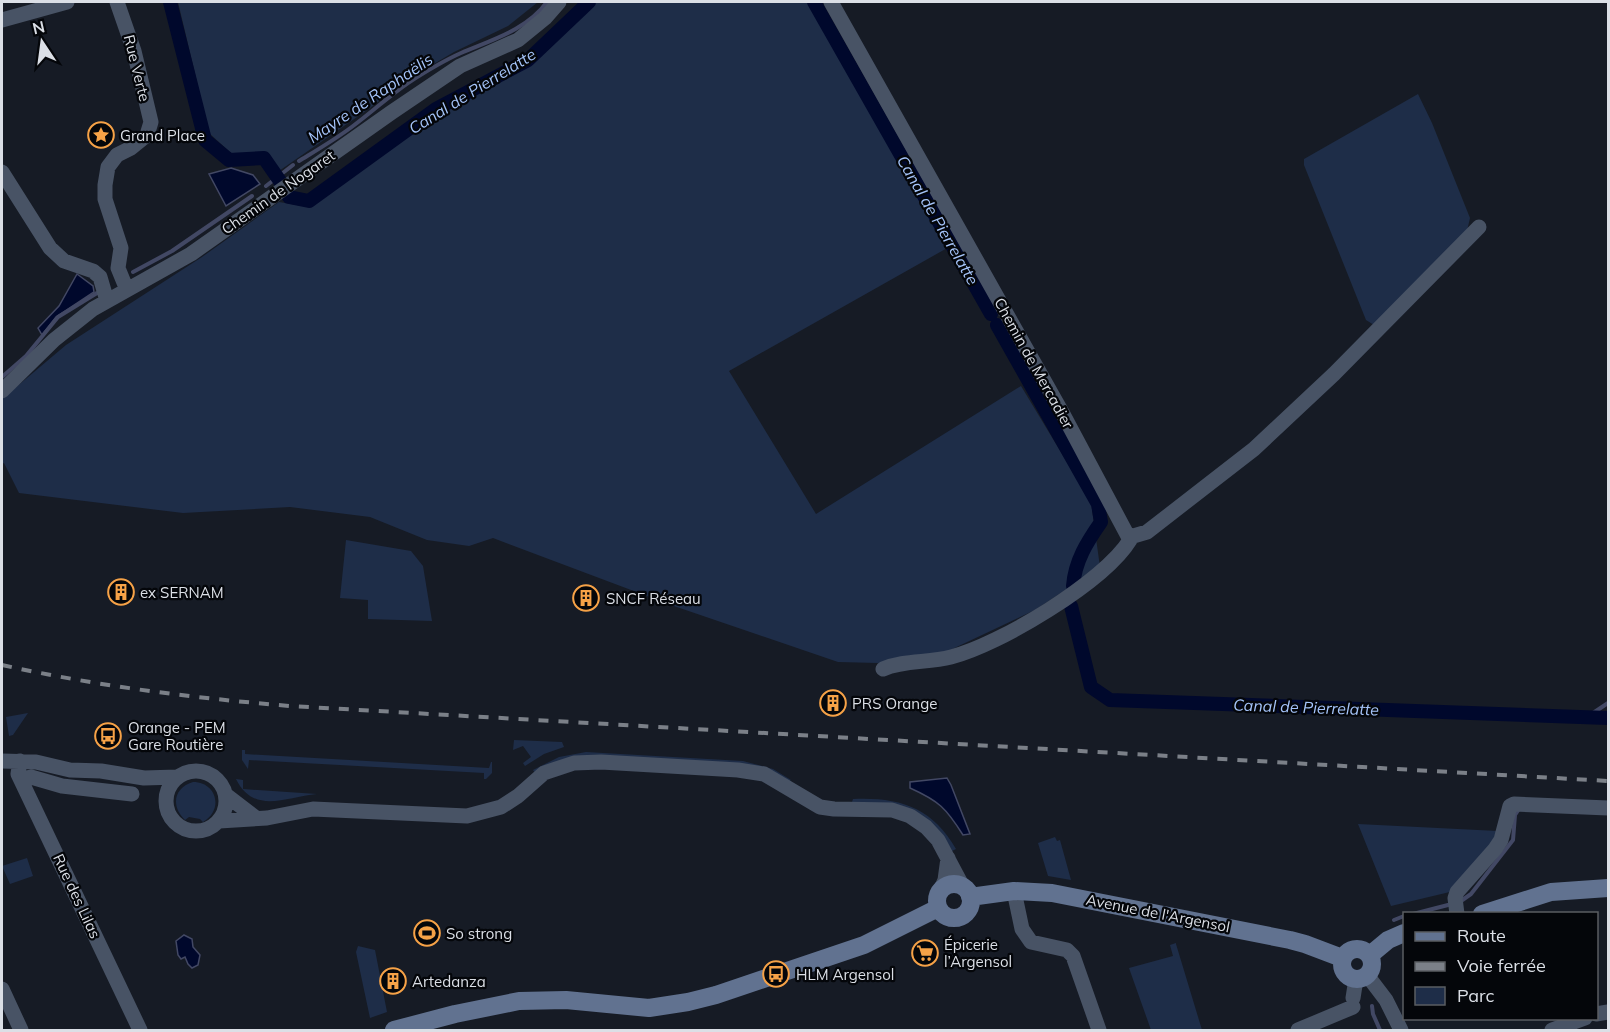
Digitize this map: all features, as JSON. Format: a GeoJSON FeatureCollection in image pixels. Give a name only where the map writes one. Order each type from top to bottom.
{"type":"FeatureCollection","features":[{"type":"Feature","properties":{"kind":"street"},"geometry":{"type":"LineString","coordinates":[[2,20],[67,2]]}},
{"type":"Feature","properties":{"kind":"street","name":"Rue Verte"},"geometry":{"type":"LineString","coordinates":[[117,2],[134,51],[150,122],[147,135],[131,148],[117,155],[108,167],[105,185],[105,199],[121,248],[118,255],[118,268],[127,290]]}},
{"type":"Feature","properties":{"kind":"street","name":"Chemin de Nogaret"},"geometry":{"type":"LineString","coordinates":[[2,391],[60,334],[107,301],[191,254],[425,88],[460,66],[518,40],[545,18],[559,2]]}},
{"type":"Feature","properties":{"kind":"street","name":"Chemin de Mercadier"},"geometry":{"type":"LineString","coordinates":[[831,2],[1003,306],[1130,537]]}},
{"type":"Feature","properties":{"kind":"street"},"geometry":{"type":"LineString","coordinates":[[2,172],[50,248],[64,261],[93,271],[100,277],[107,301]]}},
{"type":"Feature","properties":{"kind":"street"},"geometry":{"type":"LineString","coordinates":[[883,669],[895,664],[927,662],[952,657],[1011,633],[1053,607],[1109,565],[1125,549],[1130,537],[1147,532],[1254,449],[1334,374],[1479,227]]}},
{"type":"Feature","properties":{"kind":"street"},"geometry":{"type":"LineString","coordinates":[[2,761],[36,762],[70,770],[101,771],[144,778],[177,777],[193,771],[209,774],[220,782],[226,795],[226,804],[219,821]]}},
{"type":"Feature","properties":{"kind":"street","name":"Rue des Lilas"},"geometry":{"type":"LineString","coordinates":[[20,761],[17,770],[21,779],[140,1030]]}},
{"type":"Feature","properties":{"kind":"street"},"geometry":{"type":"LineString","coordinates":[[177,777],[167,790],[166,808],[169,817],[184,830],[193,832],[203,831],[219,821],[267,818],[313,809],[467,816],[501,807],[518,796],[544,773],[574,763],[601,762],[738,770],[764,774],[820,807],[892,810],[910,816],[932,834],[948,858],[967,892],[969,909],[955,918],[946,916],[938,908],[937,898],[945,880],[948,858]]}},
{"type":"Feature","properties":{"kind":"street"},"geometry":{"type":"LineString","coordinates":[[21,779],[31,777],[62,786],[132,794]]}},
{"type":"Feature","properties":{"kind":"street"},"geometry":{"type":"LineString","coordinates":[[144,778],[165,798]]}},
{"type":"Feature","properties":{"kind":"street"},"geometry":{"type":"LineString","coordinates":[[226,795],[256,818]]}},
{"type":"Feature","properties":{"kind":"street"},"geometry":{"type":"LineString","coordinates":[[1457,912],[1455,898],[1457,892],[1501,840],[1510,806],[1514,804],[1608,808]]}},
{"type":"Feature","properties":{"kind":"street"},"geometry":{"type":"LineString","coordinates":[[941,889],[950,884],[967,892]]}},
{"type":"Feature","properties":{"kind":"street"},"geometry":{"type":"LineString","coordinates":[[1488,912],[1551,892],[1608,888]]}},
{"type":"Feature","properties":{"kind":"street"},"geometry":{"type":"LineString","coordinates":[[1014,891],[1022,929],[1031,942],[1067,950],[1073,956],[1099,1030]]}},
{"type":"Feature","properties":{"kind":"street","name":"Avenue de l'Argensol"},"geometry":{"type":"LineString","coordinates":[[967,892],[1052,893],[1231,927],[1305,944],[1342,958]]}},
{"type":"Feature","properties":{"kind":"street"},"geometry":{"type":"LineString","coordinates":[[394,1030],[455,1014],[519,1001],[566,1000],[649,1008],[688,1002],[716,995],[864,945],[938,908]]}},
{"type":"Feature","properties":{"kind":"street"},"geometry":{"type":"LineString","coordinates":[[1370,955],[1388,940],[1403,933]]}},
{"type":"Feature","properties":{"kind":"street"},"geometry":{"type":"LineString","coordinates":[[1298,1030],[1353,1003],[1362,977],[1372,966],[1370,955],[1366,951],[1355,948],[1349,950],[1342,958],[1344,972],[1347,976],[1362,977],[1386,1000],[1401,1030]]}},
{"type":"Feature","properties":{"kind":"street"},"geometry":{"type":"LineString","coordinates":[[2,989],[21,1030]]}},
{"type":"Feature","properties":{"kind":"street"},"geometry":{"type":"LineString","coordinates":[[1552,1030],[1580,1020]]}},
{"type":"Feature","properties":{"kind":"green space"},"geometry":{"type":"Polygon","coordinates":[[[178,2],[538,2],[508,26],[454,52],[405,81],[279,171],[268,153],[232,154],[209,133],[178,2]]]}},
{"type":"Feature","properties":{"kind":"green space"},"geometry":{"type":"Polygon","coordinates":[[[596,2],[808,2],[949,247],[729,371],[816,514],[1021,386],[1091,502],[1100,567],[1035,610],[946,652],[878,663],[838,662],[671,605],[493,538],[469,546],[427,540],[370,517],[290,507],[183,513],[19,493],[4,463],[2,464],[2,399],[66,345],[202,257],[279,202],[309,207],[440,111],[533,62],[596,2]]]}},
{"type":"Feature","properties":{"kind":"green space"},"geometry":{"type":"Polygon","coordinates":[[[1418,94],[1470,218],[1467,231],[1374,325],[1366,320],[1304,165],[1304,159],[1418,94]]]}},
{"type":"Feature","properties":{"kind":"green space"},"geometry":{"type":"Polygon","coordinates":[[[346,540],[411,551],[423,566],[432,621],[368,619],[368,600],[340,598],[346,540]]]}},
{"type":"Feature","properties":{"kind":"green space"},"geometry":{"type":"Polygon","coordinates":[[[28,713],[13,735],[9,736],[6,717],[28,713]]]}},
{"type":"Feature","properties":{"kind":"green space"},"geometry":{"type":"Polygon","coordinates":[[[514,740],[562,742],[564,747],[544,754],[525,766],[523,763],[531,757],[523,746],[513,750],[514,740]]]}},
{"type":"Feature","properties":{"kind":"green space"},"geometry":{"type":"Polygon","coordinates":[[[242,750],[245,750],[245,754],[489,768],[492,762],[492,773],[484,779],[484,773],[249,760],[248,769],[242,760],[242,750]]]}},
{"type":"Feature","properties":{"kind":"green space"},"geometry":{"type":"Polygon","coordinates":[[[586,752],[743,761],[773,769],[791,780],[788,782],[605,756],[535,773],[533,770],[559,757],[586,752]]]}},
{"type":"Feature","properties":{"kind":"green space"},"geometry":{"type":"Polygon","coordinates":[[[236,779],[243,780],[243,789],[317,794],[282,800],[261,800],[243,790],[236,779]]]}},
{"type":"Feature","properties":{"kind":"green space"},"geometry":{"type":"Polygon","coordinates":[[[193,782],[208,787],[215,798],[214,811],[203,822],[200,819],[189,817],[185,820],[176,804],[176,798],[181,789],[193,782]]]}},
{"type":"Feature","properties":{"kind":"green space"},"geometry":{"type":"Polygon","coordinates":[[[853,799],[885,800],[913,807],[936,823],[956,849],[952,851],[943,835],[852,802],[853,799]]]}},
{"type":"Feature","properties":{"kind":"green space"},"geometry":{"type":"Polygon","coordinates":[[[1358,824],[1498,831],[1491,846],[1454,891],[1391,906],[1358,824]]]}},
{"type":"Feature","properties":{"kind":"green space"},"geometry":{"type":"Polygon","coordinates":[[[1055,837],[1057,841],[1060,840],[1071,880],[1048,876],[1038,843],[1055,837]]]}},
{"type":"Feature","properties":{"kind":"green space"},"geometry":{"type":"Polygon","coordinates":[[[27,858],[33,876],[10,884],[2,866],[27,858]]]}},
{"type":"Feature","properties":{"kind":"green space"},"geometry":{"type":"Polygon","coordinates":[[[1176,943],[1202,1030],[1151,1030],[1129,968],[1173,956],[1170,945],[1176,943]]]}},
{"type":"Feature","properties":{"kind":"green space"},"geometry":{"type":"Polygon","coordinates":[[[358,946],[375,950],[387,1012],[370,1018],[356,952],[358,946]]]}},
{"type":"Feature","properties":{"kind":"shaded area"},"geometry":{"type":"Polygon","coordinates":[[[231,168],[253,175],[260,184],[226,206],[209,174],[231,168]]]}},
{"type":"Feature","properties":{"kind":"shaded area"},"geometry":{"type":"Polygon","coordinates":[[[77,274],[93,286],[94,292],[56,317],[42,335],[38,328],[59,306],[77,274]]]}},
{"type":"Feature","properties":{"kind":"shaded area"},"geometry":{"type":"Polygon","coordinates":[[[947,778],[970,834],[963,835],[941,806],[910,788],[910,782],[947,778]]]}},
{"type":"Feature","properties":{"kind":"shaded area"},"geometry":{"type":"Polygon","coordinates":[[[184,935],[192,939],[193,947],[200,955],[198,965],[192,968],[185,957],[181,959],[178,955],[176,941],[184,935]]]}},
{"type":"Feature","properties":{"kind":"waterway","name":"Canal de Pierrelatte"},"geometry":{"type":"LineString","coordinates":[[170,2],[205,140],[229,160],[264,158],[282,184]]}},
{"type":"Feature","properties":{"kind":"waterway","name":"Mayre de Raphaëlis"},"geometry":{"type":"LineString","coordinates":[[299,161],[347,131],[414,79],[454,56],[519,27],[539,12],[547,2]]}},
{"type":"Feature","properties":{"kind":"waterway","name":"Canal de Pierrelatte"},"geometry":{"type":"LineString","coordinates":[[287,193],[289,197],[309,201],[436,109],[528,60],[589,2]]}},
{"type":"Feature","properties":{"kind":"waterway","name":"Canal de Pierrelatte"},"geometry":{"type":"LineString","coordinates":[[814,2],[991,314]]}},
{"type":"Feature","properties":{"kind":"waterway","name":"Mayre de Raphaëlis"},"geometry":{"type":"LineString","coordinates":[[266,186],[293,165]]}},
{"type":"Feature","properties":{"kind":"waterway","name":"Mayre de Raphaëlis"},"geometry":{"type":"LineString","coordinates":[[133,272],[172,251],[252,196]]}},
{"type":"Feature","properties":{"kind":"waterway","name":"Mayre de Raphaëlis"},"geometry":{"type":"LineString","coordinates":[[2,377],[26,356],[58,317],[97,293]]}},
{"type":"Feature","properties":{"kind":"waterway","name":"Canal de Pierrelatte"},"geometry":{"type":"LineString","coordinates":[[997,325],[1098,504],[1101,522],[1082,552],[1073,586]]}},
{"type":"Feature","properties":{"kind":"waterway","name":"Canal de Pierrelatte"},"geometry":{"type":"LineString","coordinates":[[1071,606],[1091,687],[1110,700],[1608,718]]}},
{"type":"Feature","properties":{"kind":"waterway"},"geometry":{"type":"LineString","coordinates":[[1587,717],[1608,703]]}},
{"type":"Feature","properties":{"kind":"waterway"},"geometry":{"type":"LineString","coordinates":[[1461,901],[1471,894],[1513,840],[1515,815],[1519,809]]}},
{"type":"Feature","properties":{"kind":"waterway"},"geometry":{"type":"LineString","coordinates":[[1421,912],[1448,905]]}},
{"type":"Feature","properties":{"kind":"waterway"},"geometry":{"type":"LineString","coordinates":[[1394,920],[1403,916]]}},
{"type":"Feature","properties":{"kind":"waterway"},"geometry":{"type":"LineString","coordinates":[[1372,1006],[1380,1030]]}},
{"type":"Feature","properties":{"kind":"railway"},"geometry":{"type":"LineString","coordinates":[[2,665],[145,690],[290,706],[1608,781]]}},
{"type":"Feature","properties":{"kind":"place","name":"Grand Place"},"geometry":{"type":"Point","coordinates":[101,135]}},
{"type":"Feature","properties":{"kind":"place","name":"ex SERNAM"},"geometry":{"type":"Point","coordinates":[121,592]}},
{"type":"Feature","properties":{"kind":"place","name":"SNCF Réseau"},"geometry":{"type":"Point","coordinates":[586,598]}},
{"type":"Feature","properties":{"kind":"place","name":"PRS Orange"},"geometry":{"type":"Point","coordinates":[833,703]}},
{"type":"Feature","properties":{"kind":"place","name":"Orange - PEM Gare Routière"},"geometry":{"type":"Point","coordinates":[108,736]}},
{"type":"Feature","properties":{"kind":"place","name":"So strong"},"geometry":{"type":"Point","coordinates":[427,933]}},
{"type":"Feature","properties":{"kind":"place","name":"Épicerie l’Argensol"},"geometry":{"type":"Point","coordinates":[925,953]}},
{"type":"Feature","properties":{"kind":"place","name":"HLM Argensol"},"geometry":{"type":"Point","coordinates":[776,974]}},
{"type":"Feature","properties":{"kind":"place","name":"Artedanza"},"geometry":{"type":"Point","coordinates":[393,981]}}]}
